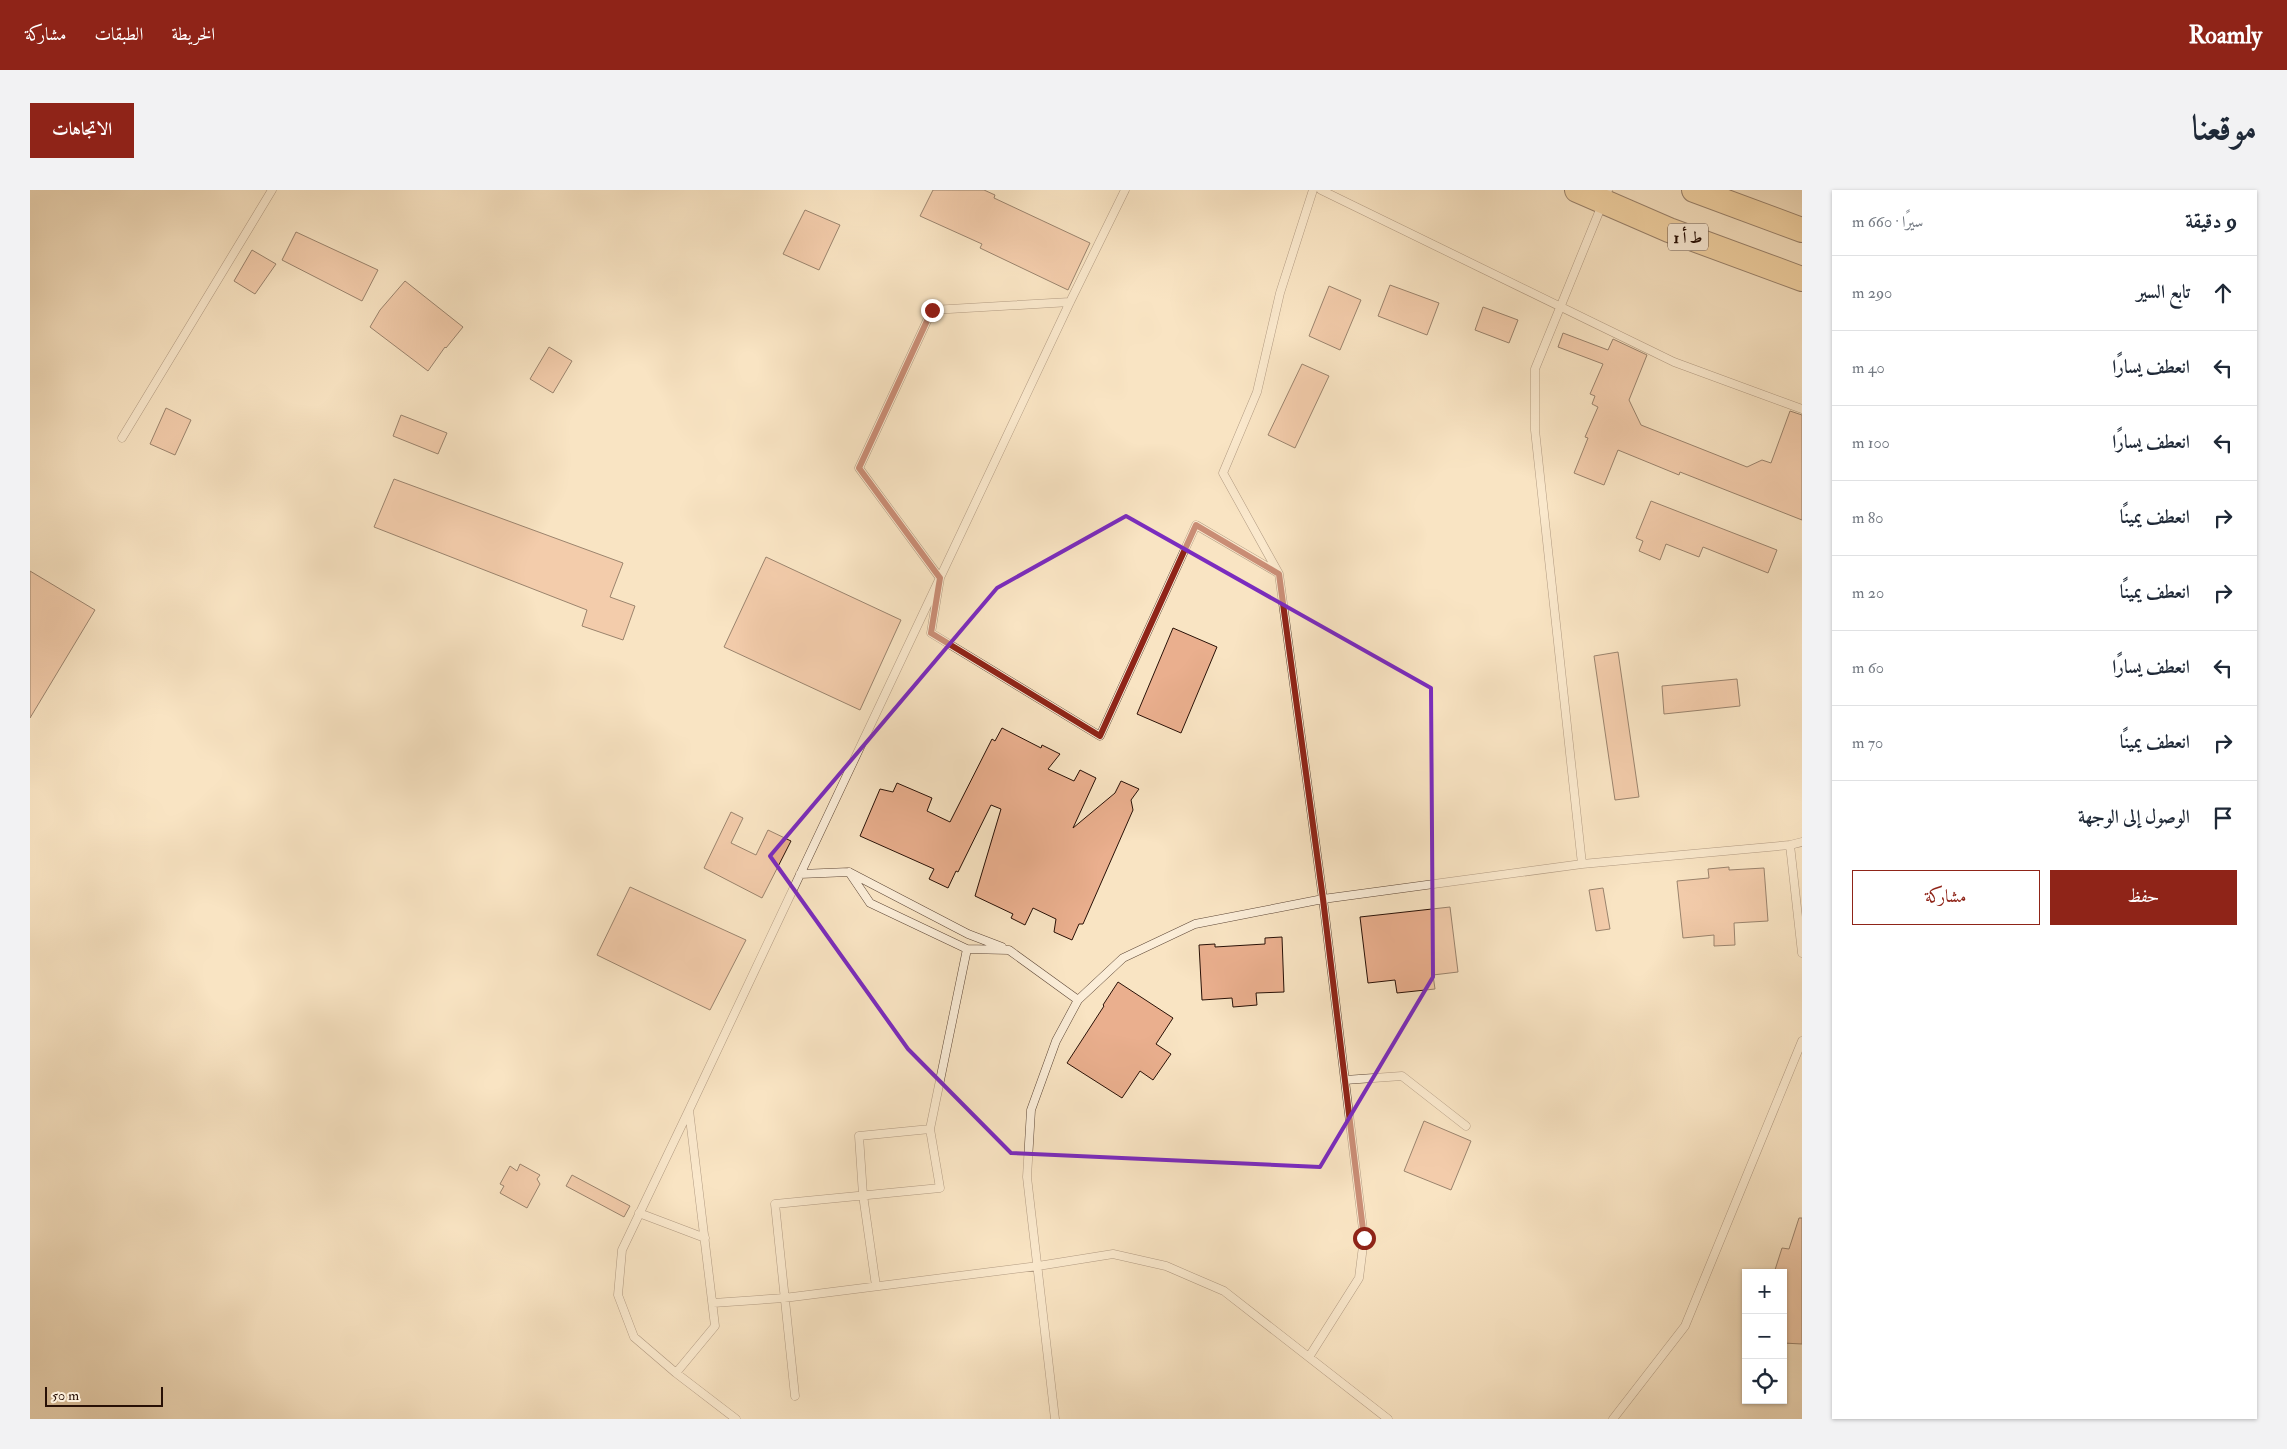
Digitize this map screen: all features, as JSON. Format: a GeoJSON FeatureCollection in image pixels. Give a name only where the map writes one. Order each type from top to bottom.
{"type":"FeatureCollection","features":[{"type":"Feature","properties":{"kind":"highway","name":"ط أ 1"},"geometry":{"type":"LineString","coordinates":[[1577,190],[1606,196],[1670,230],[1802,279]]}},
{"type":"Feature","properties":{"kind":"highway"},"geometry":{"type":"LineString","coordinates":[[1694,190],[1802,230]]}},
{"type":"Feature","properties":{"kind":"lane"},"geometry":{"type":"LineString","coordinates":[[122,438],[272,190]]}},
{"type":"Feature","properties":{"kind":"lane"},"geometry":{"type":"LineString","coordinates":[[736,1419],[676,1373],[634,1337],[618,1294],[622,1250],[1070,302],[1125,190]]}},
{"type":"Feature","properties":{"kind":"lane"},"geometry":{"type":"LineString","coordinates":[[1309,1357],[1359,1278],[1364,1238],[1323,899],[1279,574],[1223,473],[1257,392],[1280,294],[1314,190]]}},
{"type":"Feature","properties":{"kind":"lane"},"geometry":{"type":"LineString","coordinates":[[1321,190],[1674,362],[1802,409]]}},
{"type":"Feature","properties":{"kind":"lane"},"geometry":{"type":"LineString","coordinates":[[1582,864],[1535,430],[1535,369],[1606,196]]}},
{"type":"Feature","properties":{"kind":"lane"},"geometry":{"type":"LineString","coordinates":[[1070,302],[932,310],[859,468],[940,578],[931,633],[1100,736],[1196,525],[1279,574]]}},
{"type":"Feature","properties":{"kind":"lane"},"geometry":{"type":"LineString","coordinates":[[1055,1419],[1027,1177],[1031,1110],[1056,1041],[1078,1000],[1123,958],[1195,924],[1323,899],[1582,864],[1790,845],[1802,842]]}},
{"type":"Feature","properties":{"kind":"lane"},"geometry":{"type":"LineString","coordinates":[[1790,845],[1802,953]]}},
{"type":"Feature","properties":{"kind":"lane"},"geometry":{"type":"LineString","coordinates":[[800,874],[848,872],[968,934],[1009,950],[1078,1000]]}},
{"type":"Feature","properties":{"kind":"lane"},"geometry":{"type":"LineString","coordinates":[[848,872],[870,903],[967,949],[1009,950]]}},
{"type":"Feature","properties":{"kind":"lane"},"geometry":{"type":"LineString","coordinates":[[795,1396],[775,1204],[940,1188],[930,1128],[967,949]]}},
{"type":"Feature","properties":{"kind":"lane"},"geometry":{"type":"LineString","coordinates":[[1613,1419],[1686,1326],[1802,1041]]}},
{"type":"Feature","properties":{"kind":"lane"},"geometry":{"type":"LineString","coordinates":[[1345,1080],[1402,1076],[1466,1126]]}},
{"type":"Feature","properties":{"kind":"lane"},"geometry":{"type":"LineString","coordinates":[[676,1373],[715,1326],[688,1110]]}},
{"type":"Feature","properties":{"kind":"lane"},"geometry":{"type":"LineString","coordinates":[[876,1286],[864,1195],[859,1136],[930,1128]]}},
{"type":"Feature","properties":{"kind":"lane"},"geometry":{"type":"LineString","coordinates":[[639,1213],[705,1238]]}},
{"type":"Feature","properties":{"kind":"lane"},"geometry":{"type":"LineString","coordinates":[[713,1303],[784,1298],[1038,1266],[1113,1254],[1166,1266],[1224,1291],[1388,1419]]}},
{"type":"Feature","properties":{"kind":"highlighted area"},"geometry":{"type":"Polygon","coordinates":[[[1126,516],[1431,688],[1433,977],[1320,1167],[1011,1153],[908,1049],[770,856],[997,588],[1126,516]]]}},
{"type":"Feature","properties":{"kind":"building"},"geometry":{"type":"Polygon","coordinates":[[[933,190],[984,190],[995,195],[994,198],[1090,243],[1068,290],[980,248],[982,244],[920,216],[933,190]]]}},
{"type":"Feature","properties":{"kind":"building"},"geometry":{"type":"Polygon","coordinates":[[[805,210],[840,225],[819,270],[783,254],[805,210]]]}},
{"type":"Feature","properties":{"kind":"building"},"geometry":{"type":"Polygon","coordinates":[[[296,232],[378,270],[362,301],[282,260],[296,232]]]}},
{"type":"Feature","properties":{"kind":"building"},"geometry":{"type":"Polygon","coordinates":[[[252,250],[276,264],[255,294],[234,281],[252,250]]]}},
{"type":"Feature","properties":{"kind":"building"},"geometry":{"type":"Polygon","coordinates":[[[405,281],[463,327],[445,347],[428,371],[370,327],[380,310],[405,281]]]}},
{"type":"Feature","properties":{"kind":"building"},"geometry":{"type":"Polygon","coordinates":[[[1390,285],[1439,303],[1427,335],[1378,316],[1390,285]]]}},
{"type":"Feature","properties":{"kind":"building"},"geometry":{"type":"Polygon","coordinates":[[[1329,286],[1361,300],[1340,350],[1309,336],[1329,286]]]}},
{"type":"Feature","properties":{"kind":"building"},"geometry":{"type":"Polygon","coordinates":[[[1483,307],[1518,320],[1509,343],[1475,330],[1483,307]]]}},
{"type":"Feature","properties":{"kind":"building"},"geometry":{"type":"Polygon","coordinates":[[[1563,333],[1608,350],[1613,339],[1647,355],[1629,400],[1641,425],[1747,467],[1762,460],[1771,463],[1790,411],[1802,415],[1802,520],[1680,472],[1679,475],[1618,450],[1604,485],[1574,473],[1588,438],[1585,437],[1598,407],[1592,404],[1595,396],[1590,394],[1603,364],[1558,347],[1563,333]]]}},
{"type":"Feature","properties":{"kind":"building"},"geometry":{"type":"Polygon","coordinates":[[[549,347],[572,361],[553,393],[530,379],[549,347]]]}},
{"type":"Feature","properties":{"kind":"building"},"geometry":{"type":"Polygon","coordinates":[[[1302,364],[1329,376],[1295,448],[1268,435],[1302,364]]]}},
{"type":"Feature","properties":{"kind":"building"},"geometry":{"type":"Polygon","coordinates":[[[166,408],[191,420],[175,455],[150,444],[166,408]]]}},
{"type":"Feature","properties":{"kind":"building"},"geometry":{"type":"Polygon","coordinates":[[[401,415],[447,433],[438,454],[393,436],[401,415]]]}},
{"type":"Feature","properties":{"kind":"building"},"geometry":{"type":"Polygon","coordinates":[[[394,479],[623,563],[610,597],[635,606],[623,640],[582,626],[587,610],[374,527],[394,479]]]}},
{"type":"Feature","properties":{"kind":"building"},"geometry":{"type":"Polygon","coordinates":[[[1651,501],[1777,550],[1768,573],[1703,547],[1699,557],[1666,544],[1660,560],[1639,551],[1643,541],[1636,538],[1651,501]]]}},
{"type":"Feature","properties":{"kind":"building"},"geometry":{"type":"Polygon","coordinates":[[[766,557],[901,620],[860,710],[724,647],[766,557]]]}},
{"type":"Feature","properties":{"kind":"building"},"geometry":{"type":"Polygon","coordinates":[[[30,571],[95,610],[30,718],[30,571]]]}},
{"type":"Feature","properties":{"kind":"building"},"geometry":{"type":"Polygon","coordinates":[[[1173,628],[1217,647],[1181,733],[1137,714],[1173,628]]]}},
{"type":"Feature","properties":{"kind":"building"},"geometry":{"type":"Polygon","coordinates":[[[1618,652],[1639,797],[1615,800],[1594,656],[1618,652]]]}},
{"type":"Feature","properties":{"kind":"building"},"geometry":{"type":"Polygon","coordinates":[[[1737,679],[1740,706],[1664,714],[1662,686],[1737,679]]]}},
{"type":"Feature","properties":{"kind":"building"},"geometry":{"type":"Polygon","coordinates":[[[1002,728],[1041,748],[1042,745],[1060,754],[1048,769],[1074,781],[1080,770],[1096,778],[1073,828],[1115,793],[1121,781],[1139,789],[1131,800],[1133,810],[1083,924],[1079,924],[1072,940],[1054,932],[1056,919],[1033,908],[1025,925],[1011,918],[1013,914],[975,896],[1001,809],[991,805],[958,872],[956,871],[948,888],[929,879],[934,869],[860,836],[880,789],[893,792],[897,783],[932,798],[927,811],[950,822],[992,739],[995,741],[1002,728]]]}},
{"type":"Feature","properties":{"kind":"building"},"geometry":{"type":"Polygon","coordinates":[[[731,812],[743,818],[731,843],[756,855],[768,830],[791,841],[762,898],[704,868],[731,812]]]}},
{"type":"Feature","properties":{"kind":"building"},"geometry":{"type":"Polygon","coordinates":[[[1729,867],[1729,870],[1764,868],[1768,921],[1734,923],[1735,945],[1714,946],[1714,935],[1683,938],[1677,881],[1709,878],[1708,869],[1729,867]]]}},
{"type":"Feature","properties":{"kind":"building"},"geometry":{"type":"Polygon","coordinates":[[[630,887],[746,940],[710,1010],[597,955],[630,887]]]}},
{"type":"Feature","properties":{"kind":"building"},"geometry":{"type":"Polygon","coordinates":[[[1603,888],[1610,929],[1596,931],[1589,890],[1603,888]]]}},
{"type":"Feature","properties":{"kind":"building"},"geometry":{"type":"Polygon","coordinates":[[[1450,907],[1458,972],[1433,975],[1435,989],[1397,993],[1395,980],[1368,983],[1360,917],[1450,907]]]}},
{"type":"Feature","properties":{"kind":"building"},"geometry":{"type":"Polygon","coordinates":[[[1282,937],[1284,992],[1256,993],[1257,1005],[1233,1007],[1232,998],[1202,1000],[1199,945],[1215,944],[1215,947],[1265,944],[1265,938],[1282,937]]]}},
{"type":"Feature","properties":{"kind":"building"},"geometry":{"type":"Polygon","coordinates":[[[1118,982],[1173,1018],[1156,1044],[1171,1054],[1153,1080],[1140,1071],[1122,1098],[1067,1063],[1118,982]]]}},
{"type":"Feature","properties":{"kind":"building"},"geometry":{"type":"Polygon","coordinates":[[[1424,1121],[1471,1141],[1451,1190],[1404,1171],[1424,1121]]]}},
{"type":"Feature","properties":{"kind":"building"},"geometry":{"type":"Polygon","coordinates":[[[520,1164],[540,1175],[537,1179],[540,1184],[527,1208],[500,1193],[504,1186],[500,1184],[510,1166],[517,1171],[520,1164]]]}},
{"type":"Feature","properties":{"kind":"building"},"geometry":{"type":"Polygon","coordinates":[[[572,1175],[630,1206],[624,1217],[566,1186],[572,1175]]]}},
{"type":"Feature","properties":{"kind":"building"},"geometry":{"type":"Polygon","coordinates":[[[1799,1218],[1802,1218],[1802,1344],[1787,1343],[1787,1269],[1775,1269],[1782,1248],[1789,1249],[1799,1218]]]}},
{"type":"Feature","properties":{"kind":"route"},"geometry":{"type":"LineString","coordinates":[[932,310],[859,468],[940,578],[931,633],[1100,736],[1196,525],[1279,574],[1323,899],[1364,1238]]}}]}
